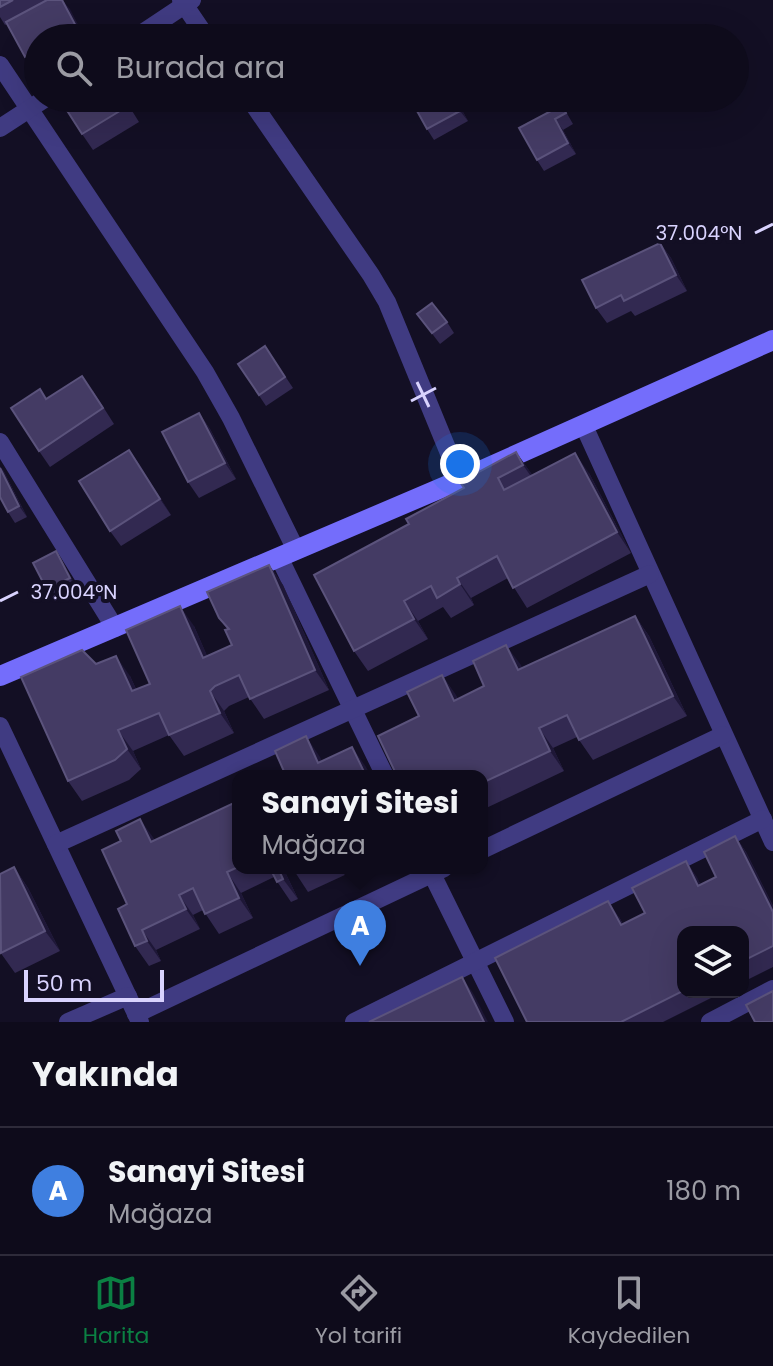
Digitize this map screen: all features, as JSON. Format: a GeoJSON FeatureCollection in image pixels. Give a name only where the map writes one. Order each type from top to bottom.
{"type":"FeatureCollection","features":[{"type":"Feature","properties":{"kind":"street"},"geometry":{"type":"LineString","coordinates":[[155,24],[186,2],[199,24]]}},
{"type":"Feature","properties":{"kind":"street"},"geometry":{"type":"LineString","coordinates":[[0,65],[24,89]]}},
{"type":"Feature","properties":{"kind":"street"},"geometry":{"type":"LineString","coordinates":[[0,128],[24,112]]}},
{"type":"Feature","properties":{"kind":"street"},"geometry":{"type":"LineString","coordinates":[[44,112],[231,418],[353,709],[382,770]]}},
{"type":"Feature","properties":{"kind":"street"},"geometry":{"type":"LineString","coordinates":[[259,112],[387,302],[460,480]]}},
{"type":"Feature","properties":{"kind":"street"},"geometry":{"type":"LineString","coordinates":[[0,676],[460,480],[773,340]]}},
{"type":"Feature","properties":{"kind":"street"},"geometry":{"type":"LineString","coordinates":[[584,426],[773,842]]}},
{"type":"Feature","properties":{"kind":"street"},"geometry":{"type":"LineString","coordinates":[[0,442],[115,628]]}},
{"type":"Feature","properties":{"kind":"street"},"geometry":{"type":"LineString","coordinates":[[56,844],[650,574]]}},
{"type":"Feature","properties":{"kind":"street"},"geometry":{"type":"LineString","coordinates":[[0,726],[138,1018],[427,874]]}},
{"type":"Feature","properties":{"kind":"street"},"geometry":{"type":"LineString","coordinates":[[488,847],[723,735]]}},
{"type":"Feature","properties":{"kind":"street"},"geometry":{"type":"LineString","coordinates":[[354,1022],[763,819]]}},
{"type":"Feature","properties":{"kind":"street"},"geometry":{"type":"LineString","coordinates":[[437,874],[505,1022]]}},
{"type":"Feature","properties":{"kind":"street"},"geometry":{"type":"LineString","coordinates":[[710,1022],[773,989]]}},
{"type":"Feature","properties":{"kind":"street"},"geometry":{"type":"LineString","coordinates":[[68,1022],[128,996]]}},
{"type":"Feature","properties":{"kind":"building"},"geometry":{"type":"Polygon","coordinates":[[[0,0],[13,0],[0,7],[0,0]]]}},
{"type":"Feature","properties":{"kind":"building"},"geometry":{"type":"Polygon","coordinates":[[[47,0],[62,0],[75,24],[24,24],[24,55],[6,22],[47,0]]]}},
{"type":"Feature","properties":{"kind":"building"},"geometry":{"type":"Polygon","coordinates":[[[68,112],[118,112],[82,134],[68,112]]]}},
{"type":"Feature","properties":{"kind":"building"},"geometry":{"type":"Polygon","coordinates":[[[418,112],[458,112],[427,129],[418,112]]]}},
{"type":"Feature","properties":{"kind":"building"},"geometry":{"type":"Polygon","coordinates":[[[549,112],[566,112],[555,119],[568,143],[537,160],[519,128],[549,112]]]}},
{"type":"Feature","properties":{"kind":"building"},"geometry":{"type":"Polygon","coordinates":[[[660,243],[676,275],[624,301],[621,295],[596,308],[582,280],[660,243]]]}},
{"type":"Feature","properties":{"kind":"building"},"geometry":{"type":"Polygon","coordinates":[[[432,303],[447,322],[432,333],[417,314],[432,303]]]}},
{"type":"Feature","properties":{"kind":"building"},"geometry":{"type":"Polygon","coordinates":[[[265,346],[285,377],[259,395],[238,364],[265,346]]]}},
{"type":"Feature","properties":{"kind":"building"},"geometry":{"type":"Polygon","coordinates":[[[82,376],[103,408],[39,451],[11,408],[40,389],[46,399],[82,376]]]}},
{"type":"Feature","properties":{"kind":"building"},"geometry":{"type":"Polygon","coordinates":[[[199,413],[225,463],[188,482],[162,432],[199,413]]]}},
{"type":"Feature","properties":{"kind":"building"},"geometry":{"type":"Polygon","coordinates":[[[129,450],[160,499],[110,531],[79,481],[129,450]]]}},
{"type":"Feature","properties":{"kind":"building"},"geometry":{"type":"Polygon","coordinates":[[[516,452],[523,465],[498,478],[504,490],[575,453],[617,532],[513,588],[497,556],[457,578],[460,584],[437,598],[431,586],[404,601],[414,619],[354,651],[314,575],[409,524],[406,519],[464,488],[460,482],[516,452]]]}},
{"type":"Feature","properties":{"kind":"building"},"geometry":{"type":"Polygon","coordinates":[[[0,468],[19,506],[8,512],[0,497],[0,468]]]}},
{"type":"Feature","properties":{"kind":"building"},"geometry":{"type":"Polygon","coordinates":[[[56,551],[70,578],[47,590],[33,563],[56,551]]]}},
{"type":"Feature","properties":{"kind":"building"},"geometry":{"type":"Polygon","coordinates":[[[269,565],[315,670],[250,699],[239,675],[210,691],[220,713],[169,735],[159,713],[118,730],[127,749],[115,760],[68,781],[21,677],[82,650],[96,664],[116,656],[132,691],[150,684],[126,630],[180,606],[203,658],[232,645],[225,630],[229,629],[219,618],[207,592],[269,565]]]}},
{"type":"Feature","properties":{"kind":"building"},"geometry":{"type":"Polygon","coordinates":[[[635,616],[673,696],[579,740],[567,715],[539,728],[550,751],[488,780],[488,770],[394,770],[378,736],[419,716],[407,692],[442,675],[454,701],[484,686],[473,661],[506,645],[518,670],[635,616]]]}},
{"type":"Feature","properties":{"kind":"building"},"geometry":{"type":"Polygon","coordinates":[[[306,736],[318,763],[352,747],[363,770],[283,770],[275,751],[306,736]]]}},
{"type":"Feature","properties":{"kind":"building"},"geometry":{"type":"Polygon","coordinates":[[[232,804],[232,870],[227,872],[239,898],[205,914],[193,888],[179,895],[186,909],[142,930],[147,941],[135,946],[118,909],[127,904],[102,850],[121,841],[116,831],[140,819],[151,842],[232,804]]]}},
{"type":"Feature","properties":{"kind":"building"},"geometry":{"type":"Polygon","coordinates":[[[735,836],[773,912],[773,946],[749,958],[749,926],[677,926],[677,994],[621,1022],[527,1022],[495,958],[608,901],[621,925],[645,913],[632,888],[686,861],[698,886],[716,877],[704,852],[735,836]]]}},
{"type":"Feature","properties":{"kind":"building"},"geometry":{"type":"Polygon","coordinates":[[[14,867],[45,931],[1,953],[0,874],[14,867]]]}},
{"type":"Feature","properties":{"kind":"building"},"geometry":{"type":"Polygon","coordinates":[[[273,874],[281,874],[283,879],[277,882],[273,874]]]}},
{"type":"Feature","properties":{"kind":"building"},"geometry":{"type":"Polygon","coordinates":[[[462,977],[484,1022],[369,1022],[462,977]]]}},
{"type":"Feature","properties":{"kind":"building"},"geometry":{"type":"Polygon","coordinates":[[[773,991],[773,1022],[755,1022],[746,1005],[773,991]]]}},
{"type":"Feature","properties":{"kind":"place","name":"Sanayi Sitesi"},"geometry":{"type":"Point","coordinates":[360,966]}}]}
